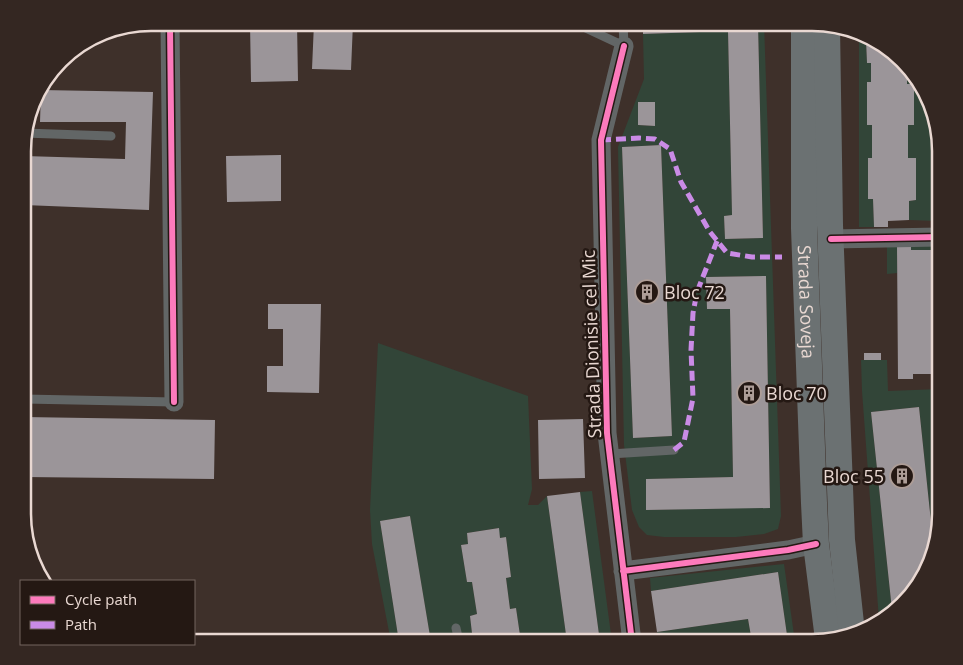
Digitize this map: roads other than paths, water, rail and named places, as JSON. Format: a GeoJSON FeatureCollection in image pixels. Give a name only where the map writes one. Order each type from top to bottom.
{"type":"FeatureCollection","features":[{"type":"Feature","properties":{"kind":"main road","name":"Strada Soveja"},"geometry":{"type":"LineString","coordinates":[[804,32],[804,228],[816,544],[827,633]]}},
{"type":"Feature","properties":{"kind":"main road","name":"Strada Soveja"},"geometry":{"type":"LineString","coordinates":[[827,33],[831,239],[842,540],[851,626]]}},
{"type":"Feature","properties":{"kind":"street"},"geometry":{"type":"LineString","coordinates":[[170,32],[174,402]]}},
{"type":"Feature","properties":{"kind":"street","name":"Strada Dionisie cel Mic"},"geometry":{"type":"LineString","coordinates":[[624,46],[601,140],[608,433],[631,634]]}},
{"type":"Feature","properties":{"kind":"street"},"geometry":{"type":"LineString","coordinates":[[831,239],[931,237]]}},
{"type":"Feature","properties":{"kind":"street"},"geometry":{"type":"LineString","coordinates":[[624,571],[788,550],[816,544]]}},
{"type":"Feature","properties":{"kind":"lane"},"geometry":{"type":"LineString","coordinates":[[594,32],[624,46],[623,32]]}},
{"type":"Feature","properties":{"kind":"lane"},"geometry":{"type":"LineString","coordinates":[[33,133],[111,136]]}},
{"type":"Feature","properties":{"kind":"lane"},"geometry":{"type":"LineString","coordinates":[[32,399],[174,402]]}},
{"type":"Feature","properties":{"kind":"lane"},"geometry":{"type":"LineString","coordinates":[[610,454],[674,450]]}},
{"type":"Feature","properties":{"kind":"lane"},"geometry":{"type":"LineString","coordinates":[[456,628],[457,633]]}},
{"type":"Feature","properties":{"kind":"place","name":"Bloc 72"},"geometry":{"type":"Point","coordinates":[647,292]}},
{"type":"Feature","properties":{"kind":"place","name":"Bloc 70"},"geometry":{"type":"Point","coordinates":[749,393]}},
{"type":"Feature","properties":{"kind":"place","name":"Bloc 55"},"geometry":{"type":"Point","coordinates":[902,476]}}]}
